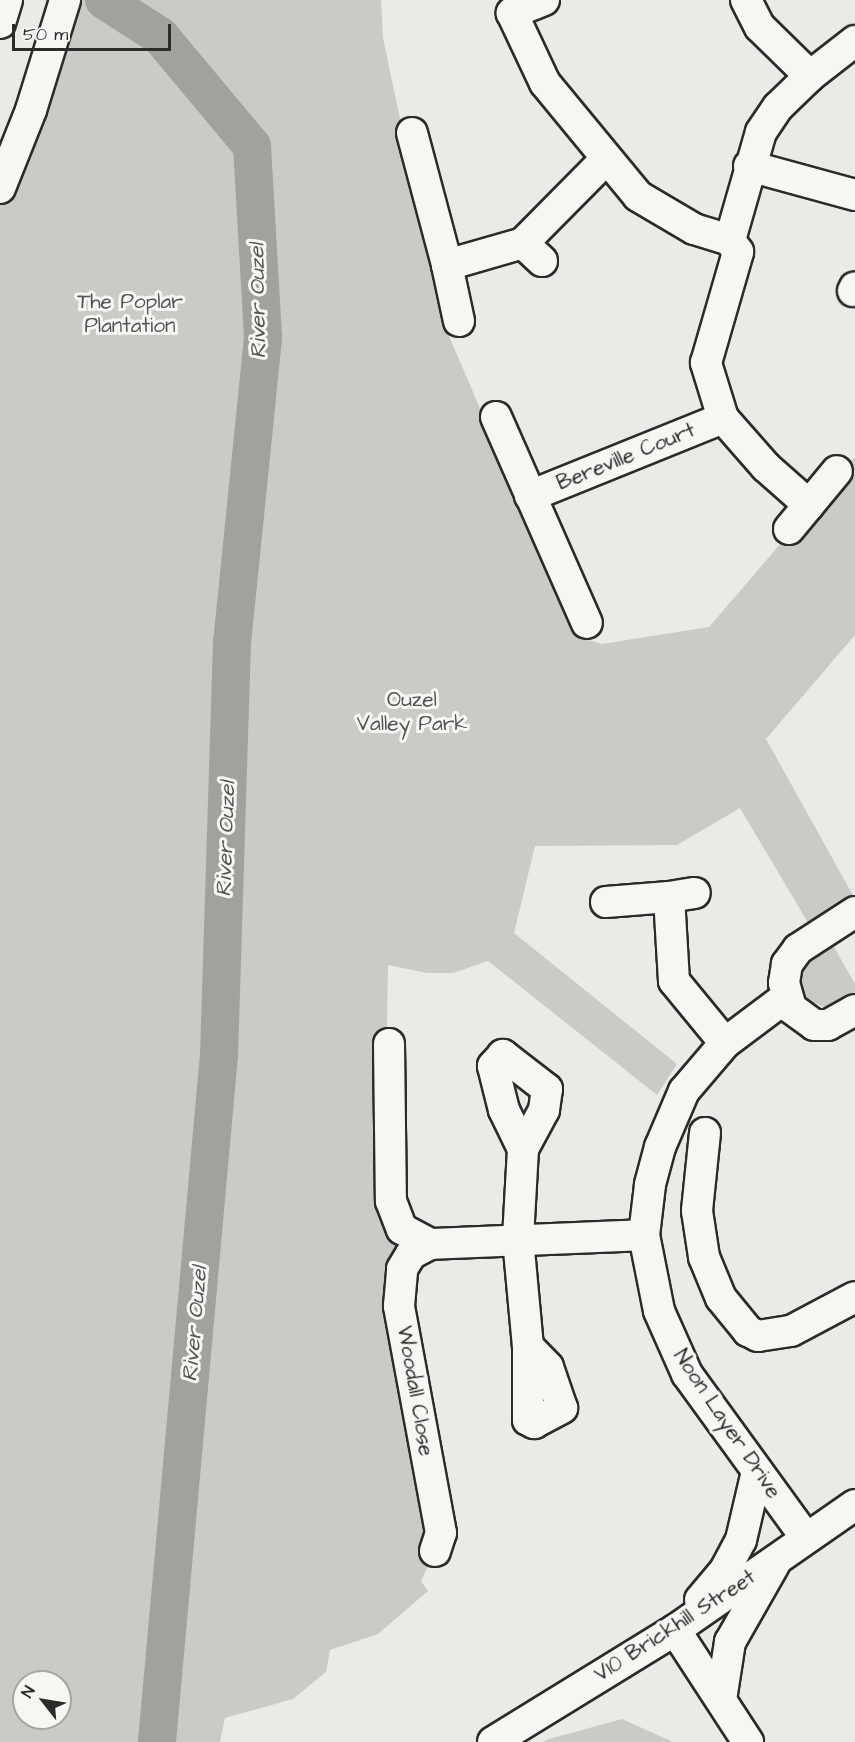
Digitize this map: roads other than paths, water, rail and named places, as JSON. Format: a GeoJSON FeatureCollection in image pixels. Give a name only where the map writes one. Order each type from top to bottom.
{"type":"FeatureCollection","features":[{"type":"Feature","properties":{"kind":"street"},"geometry":{"type":"LineString","coordinates":[[0,23],[7,0]]}},
{"type":"Feature","properties":{"kind":"street"},"geometry":{"type":"LineString","coordinates":[[0,188],[31,110],[65,0]]}},
{"type":"Feature","properties":{"kind":"street"},"geometry":{"type":"LineString","coordinates":[[544,0],[507,6],[545,83],[638,196],[694,229],[730,240],[738,252],[706,363],[723,418],[766,467],[809,505]]}},
{"type":"Feature","properties":{"kind":"street"},"geometry":{"type":"LineString","coordinates":[[746,0],[760,27],[810,76]]}},
{"type":"Feature","properties":{"kind":"street"},"geometry":{"type":"LineString","coordinates":[[730,240],[749,166],[761,132],[778,107],[810,76],[855,41]]}},
{"type":"Feature","properties":{"kind":"street"},"geometry":{"type":"LineString","coordinates":[[412,133],[447,265],[459,321]]}},
{"type":"Feature","properties":{"kind":"street"},"geometry":{"type":"LineString","coordinates":[[447,265],[532,252],[606,159]]}},
{"type":"Feature","properties":{"kind":"street"},"geometry":{"type":"LineString","coordinates":[[749,166],[855,195]]}},
{"type":"Feature","properties":{"kind":"street"},"geometry":{"type":"LineString","coordinates":[[496,417],[587,623]]}},
{"type":"Feature","properties":{"kind":"street","name":"Bereville Court"},"geometry":{"type":"LineString","coordinates":[[530,496],[723,418]]}},
{"type":"Feature","properties":{"kind":"street"},"geometry":{"type":"LineString","coordinates":[[789,529],[837,471]]}},
{"type":"Feature","properties":{"kind":"street"},"geometry":{"type":"LineString","coordinates":[[606,902],[682,895],[674,981],[725,1043]]}},
{"type":"Feature","properties":{"kind":"street"},"geometry":{"type":"LineString","coordinates":[[855,912],[798,949],[787,964],[785,998],[801,1018],[814,1025],[828,1025],[855,1010]]}},
{"type":"Feature","properties":{"kind":"street","name":"Noon Layer Drive"},"geometry":{"type":"LineString","coordinates":[[785,998],[725,1043],[703,1065],[674,1112],[650,1185],[644,1236],[668,1336],[687,1374],[806,1538]]}},
{"type":"Feature","properties":{"kind":"street"},"geometry":{"type":"LineString","coordinates":[[389,1044],[391,1201],[402,1229],[430,1244],[644,1236]]}},
{"type":"Feature","properties":{"kind":"street"},"geometry":{"type":"LineString","coordinates":[[705,1133],[697,1210],[705,1257],[721,1298],[748,1331],[758,1336],[790,1331],[855,1297]]}},
{"type":"Feature","properties":{"kind":"street"},"geometry":{"type":"LineString","coordinates":[[523,1149],[518,1239],[528,1346]]}},
{"type":"Feature","properties":{"kind":"street","name":"Woodall Close"},"geometry":{"type":"LineString","coordinates":[[430,1244],[411,1254],[402,1269],[398,1289],[441,1533],[435,1551]]}},
{"type":"Feature","properties":{"kind":"street"},"geometry":{"type":"LineString","coordinates":[[748,1742],[675,1630],[725,1570],[741,1540],[757,1471]]}},
{"type":"Feature","properties":{"kind":"street","name":"V10 Brickhill Street"},"geometry":{"type":"LineString","coordinates":[[493,1742],[675,1630],[855,1505]]}},
{"type":"Feature","properties":{"kind":"street"},"geometry":{"type":"LineString","coordinates":[[721,1700],[730,1642],[779,1557]]}},
{"type":"Feature","properties":{"kind":"waterway","name":"River Ouzel"},"geometry":{"type":"LineString","coordinates":[[104,0],[160,36],[252,146],[263,338],[232,642],[219,1055],[157,1742]]}},
{"type":"Feature","properties":{"kind":"park label","name":"The Poplar Plantation"},"geometry":{"type":"Point","coordinates":[130,314]}},
{"type":"Feature","properties":{"kind":"park label","name":"Ouzel Valley Park"},"geometry":{"type":"Point","coordinates":[412,712]}}]}
